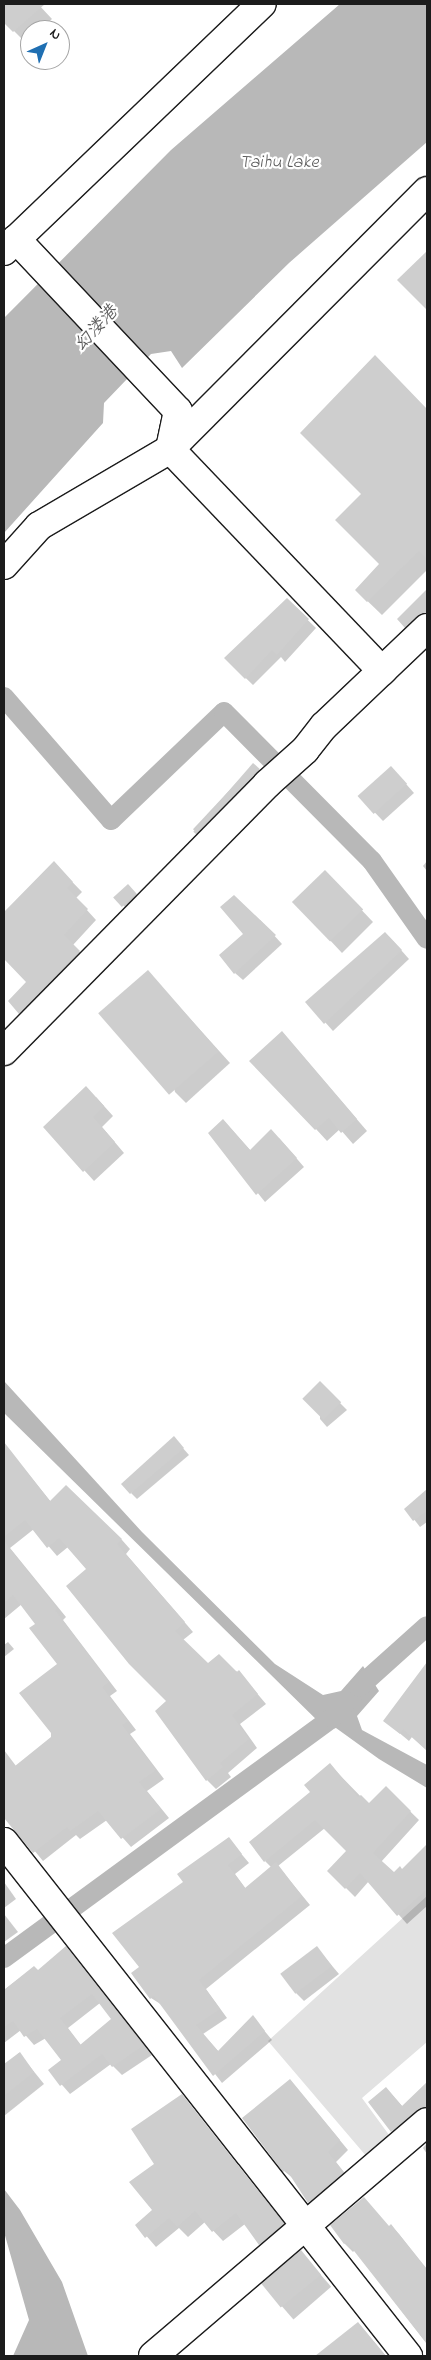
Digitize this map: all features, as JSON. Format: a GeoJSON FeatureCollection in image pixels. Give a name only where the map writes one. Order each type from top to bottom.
{"type":"FeatureCollection","features":[{"type":"Feature","properties":{"kind":"street"},"geometry":{"type":"LineString","coordinates":[[170,449],[178,411],[71,298],[10,245],[262,4]]}},
{"type":"Feature","properties":{"kind":"street"},"geometry":{"type":"LineString","coordinates":[[4,565],[39,526],[170,449],[427,191]]}},
{"type":"Feature","properties":{"kind":"street"},"geometry":{"type":"LineString","coordinates":[[170,449],[382,671]]}},
{"type":"Feature","properties":{"kind":"street"},"geometry":{"type":"LineString","coordinates":[[4,1050],[267,784],[305,750],[324,726],[427,628]]}},
{"type":"Feature","properties":{"kind":"street"},"geometry":{"type":"LineString","coordinates":[[4,1842],[307,2225],[408,2356]]}},
{"type":"Feature","properties":{"kind":"street"},"geometry":{"type":"LineString","coordinates":[[153,2356],[427,2122]]}},
{"type":"Feature","properties":{"kind":"shaded area"},"geometry":{"type":"Polygon","coordinates":[[[427,1896],[427,2042],[362,2098],[392,2139],[367,2157],[268,2041],[427,1896]]]}},
{"type":"Feature","properties":{"kind":"water"},"geometry":{"type":"Polygon","coordinates":[[[340,4],[427,4],[427,142],[289,263],[182,368],[171,351],[151,354],[104,403],[103,423],[4,533],[4,318],[171,150],[340,4]]]}},
{"type":"Feature","properties":{"kind":"water"},"geometry":{"type":"Polygon","coordinates":[[[4,1381],[142,1532],[275,1664],[323,1695],[341,1691],[363,1666],[379,1691],[357,1716],[362,1730],[427,1765],[427,1788],[379,1759],[336,1728],[327,1730],[4,1413],[4,1381]]]}},
{"type":"Feature","properties":{"kind":"water"},"geometry":{"type":"Polygon","coordinates":[[[4,2189],[20,2210],[62,2282],[88,2356],[13,2356],[29,2320],[4,2232],[4,2189]]]}},
{"type":"Feature","properties":{"kind":"building"},"geometry":{"type":"Polygon","coordinates":[[[4,4],[45,4],[27,20],[20,20],[20,26],[13,32],[4,23],[4,4]]]}},
{"type":"Feature","properties":{"kind":"building"},"geometry":{"type":"Polygon","coordinates":[[[427,251],[427,310],[397,280],[427,251]]]}},
{"type":"Feature","properties":{"kind":"building"},"geometry":{"type":"Polygon","coordinates":[[[375,355],[427,409],[427,559],[419,551],[367,602],[355,590],[379,564],[335,520],[361,494],[300,433],[375,355]]]}},
{"type":"Feature","properties":{"kind":"building"},"geometry":{"type":"Polygon","coordinates":[[[427,589],[427,613],[417,616],[405,628],[397,619],[427,589]]]}},
{"type":"Feature","properties":{"kind":"building"},"geometry":{"type":"Polygon","coordinates":[[[287,598],[309,619],[277,655],[272,650],[245,679],[224,658],[287,598]]]}},
{"type":"Feature","properties":{"kind":"building"},"geometry":{"type":"Polygon","coordinates":[[[253,763],[260,769],[200,838],[193,832],[253,763]]]}},
{"type":"Feature","properties":{"kind":"building"},"geometry":{"type":"Polygon","coordinates":[[[391,766],[407,784],[374,814],[358,796],[391,766]]]}},
{"type":"Feature","properties":{"kind":"building"},"geometry":{"type":"Polygon","coordinates":[[[54,861],[73,882],[67,888],[88,909],[64,935],[80,951],[19,1014],[8,1001],[26,982],[4,959],[4,912],[54,861]]]}},
{"type":"Feature","properties":{"kind":"building"},"geometry":{"type":"Polygon","coordinates":[[[325,870],[363,910],[330,942],[292,902],[325,870]]]}},
{"type":"Feature","properties":{"kind":"building"},"geometry":{"type":"Polygon","coordinates":[[[128,884],[137,894],[122,907],[113,897],[128,884]]]}},
{"type":"Feature","properties":{"kind":"building"},"geometry":{"type":"Polygon","coordinates":[[[234,895],[276,935],[234,974],[219,955],[243,934],[220,907],[234,895]]]}},
{"type":"Feature","properties":{"kind":"building"},"geometry":{"type":"Polygon","coordinates":[[[385,932],[402,950],[324,1024],[305,1002],[385,932]]]}},
{"type":"Feature","properties":{"kind":"building"},"geometry":{"type":"Polygon","coordinates":[[[148,970],[219,1052],[169,1095],[98,1013],[148,970]]]}},
{"type":"Feature","properties":{"kind":"building"},"geometry":{"type":"Polygon","coordinates":[[[282,1031],[357,1119],[341,1133],[329,1118],[315,1130],[249,1061],[282,1031]]]}},
{"type":"Feature","properties":{"kind":"building"},"geometry":{"type":"Polygon","coordinates":[[[86,1086],[104,1106],[93,1117],[115,1142],[83,1172],[43,1127],[86,1086]]]}},
{"type":"Feature","properties":{"kind":"building"},"geometry":{"type":"Polygon","coordinates":[[[223,1119],[250,1150],[271,1129],[297,1158],[256,1195],[208,1133],[223,1119]]]}},
{"type":"Feature","properties":{"kind":"building"},"geometry":{"type":"Polygon","coordinates":[[[320,1381],[341,1402],[324,1420],[302,1399],[320,1381]]]}},
{"type":"Feature","properties":{"kind":"building"},"geometry":{"type":"Polygon","coordinates":[[[174,1436],[184,1448],[130,1494],[121,1484],[174,1436]]]}},
{"type":"Feature","properties":{"kind":"building"},"geometry":{"type":"Polygon","coordinates":[[[4,1442],[50,1501],[66,1485],[122,1539],[117,1544],[185,1622],[175,1631],[208,1663],[219,1654],[237,1672],[239,1670],[258,1694],[232,1715],[249,1739],[220,1763],[223,1767],[206,1781],[155,1711],[166,1701],[129,1664],[66,1586],[86,1569],[59,1538],[47,1548],[25,1520],[4,1537],[4,1442]]]}},
{"type":"Feature","properties":{"kind":"building"},"geometry":{"type":"Polygon","coordinates":[[[427,1489],[427,1511],[413,1521],[404,1509],[427,1489]]]}},
{"type":"Feature","properties":{"kind":"building"},"geometry":{"type":"Polygon","coordinates":[[[4,1541],[57,1608],[55,1610],[109,1682],[102,1687],[128,1721],[122,1725],[156,1770],[139,1782],[161,1809],[121,1839],[98,1811],[70,1831],[67,1827],[33,1853],[4,1818],[4,1752],[15,1766],[51,1737],[51,1733],[19,1693],[57,1664],[29,1628],[35,1624],[13,1595],[4,1603],[4,1541]]]}},
{"type":"Feature","properties":{"kind":"building"},"geometry":{"type":"Polygon","coordinates":[[[427,1662],[427,1751],[403,1729],[400,1734],[383,1721],[427,1662]]]}},
{"type":"Feature","properties":{"kind":"building"},"geometry":{"type":"Polygon","coordinates":[[[330,1763],[358,1797],[361,1795],[369,1803],[386,1786],[411,1811],[373,1853],[394,1872],[400,1866],[402,1869],[427,1844],[427,1889],[397,1916],[360,1873],[345,1889],[327,1871],[346,1851],[315,1820],[264,1862],[249,1842],[310,1792],[304,1785],[330,1763]]]}},
{"type":"Feature","properties":{"kind":"building"},"geometry":{"type":"Polygon","coordinates":[[[229,1837],[242,1854],[228,1865],[245,1888],[276,1862],[302,1896],[199,1980],[220,2009],[196,2025],[218,2051],[253,2015],[265,2031],[213,2076],[154,1996],[150,1999],[131,1973],[139,1967],[112,1933],[183,1882],[177,1874],[229,1837]]]}},
{"type":"Feature","properties":{"kind":"building"},"geometry":{"type":"Polygon","coordinates":[[[66,1946],[144,2045],[112,2067],[102,2054],[60,2086],[48,2070],[61,2060],[37,2029],[24,2037],[13,2021],[4,2027],[4,1990],[34,1966],[38,1970],[66,1946]],[[92,1994],[60,2018],[80,2045],[111,2019],[92,1994]]]}},
{"type":"Feature","properties":{"kind":"building"},"geometry":{"type":"Polygon","coordinates":[[[317,1946],[332,1966],[295,1994],[280,1974],[317,1946]]]}},
{"type":"Feature","properties":{"kind":"building"},"geometry":{"type":"Polygon","coordinates":[[[20,2052],[34,2072],[4,2096],[4,2064],[20,2052]]]}},
{"type":"Feature","properties":{"kind":"building"},"geometry":{"type":"Polygon","coordinates":[[[290,2079],[340,2140],[328,2152],[344,2173],[308,2203],[286,2169],[283,2172],[242,2118],[290,2079]]]}},
{"type":"Feature","properties":{"kind":"building"},"geometry":{"type":"Polygon","coordinates":[[[427,2082],[427,2107],[417,2110],[391,2132],[368,2102],[386,2087],[402,2106],[427,2082]]]}},
{"type":"Feature","properties":{"kind":"building"},"geometry":{"type":"Polygon","coordinates":[[[182,2094],[284,2224],[259,2245],[236,2213],[212,2232],[195,2211],[177,2227],[169,2218],[145,2238],[135,2225],[152,2210],[129,2182],[154,2164],[131,2129],[182,2094]]]}},
{"type":"Feature","properties":{"kind":"building"},"geometry":{"type":"Polygon","coordinates":[[[364,2197],[389,2226],[391,2224],[427,2270],[427,2344],[347,2242],[344,2244],[330,2225],[364,2197]]]}},
{"type":"Feature","properties":{"kind":"building"},"geometry":{"type":"Polygon","coordinates":[[[301,2250],[321,2275],[281,2308],[261,2283],[301,2250]]]}},
{"type":"Feature","properties":{"kind":"building"},"geometry":{"type":"Polygon","coordinates":[[[358,2322],[386,2356],[315,2356],[358,2322]]]}},
{"type":"Feature","properties":{"kind":"waterway"},"geometry":{"type":"LineString","coordinates":[[4,697],[111,820],[224,712],[372,861],[427,939]]}},
{"type":"Feature","properties":{"kind":"waterway"},"geometry":{"type":"LineString","coordinates":[[4,1958],[332,1718],[359,1687],[427,1626]]}},
{"type":"Feature","properties":{"kind":"water label","name":"Taihu Lake"},"geometry":{"type":"Point","coordinates":[279,163]}},
{"type":"Feature","properties":{"kind":"water label","name":"幻溇港"},"geometry":{"type":"Point","coordinates":[97,329]}}]}
